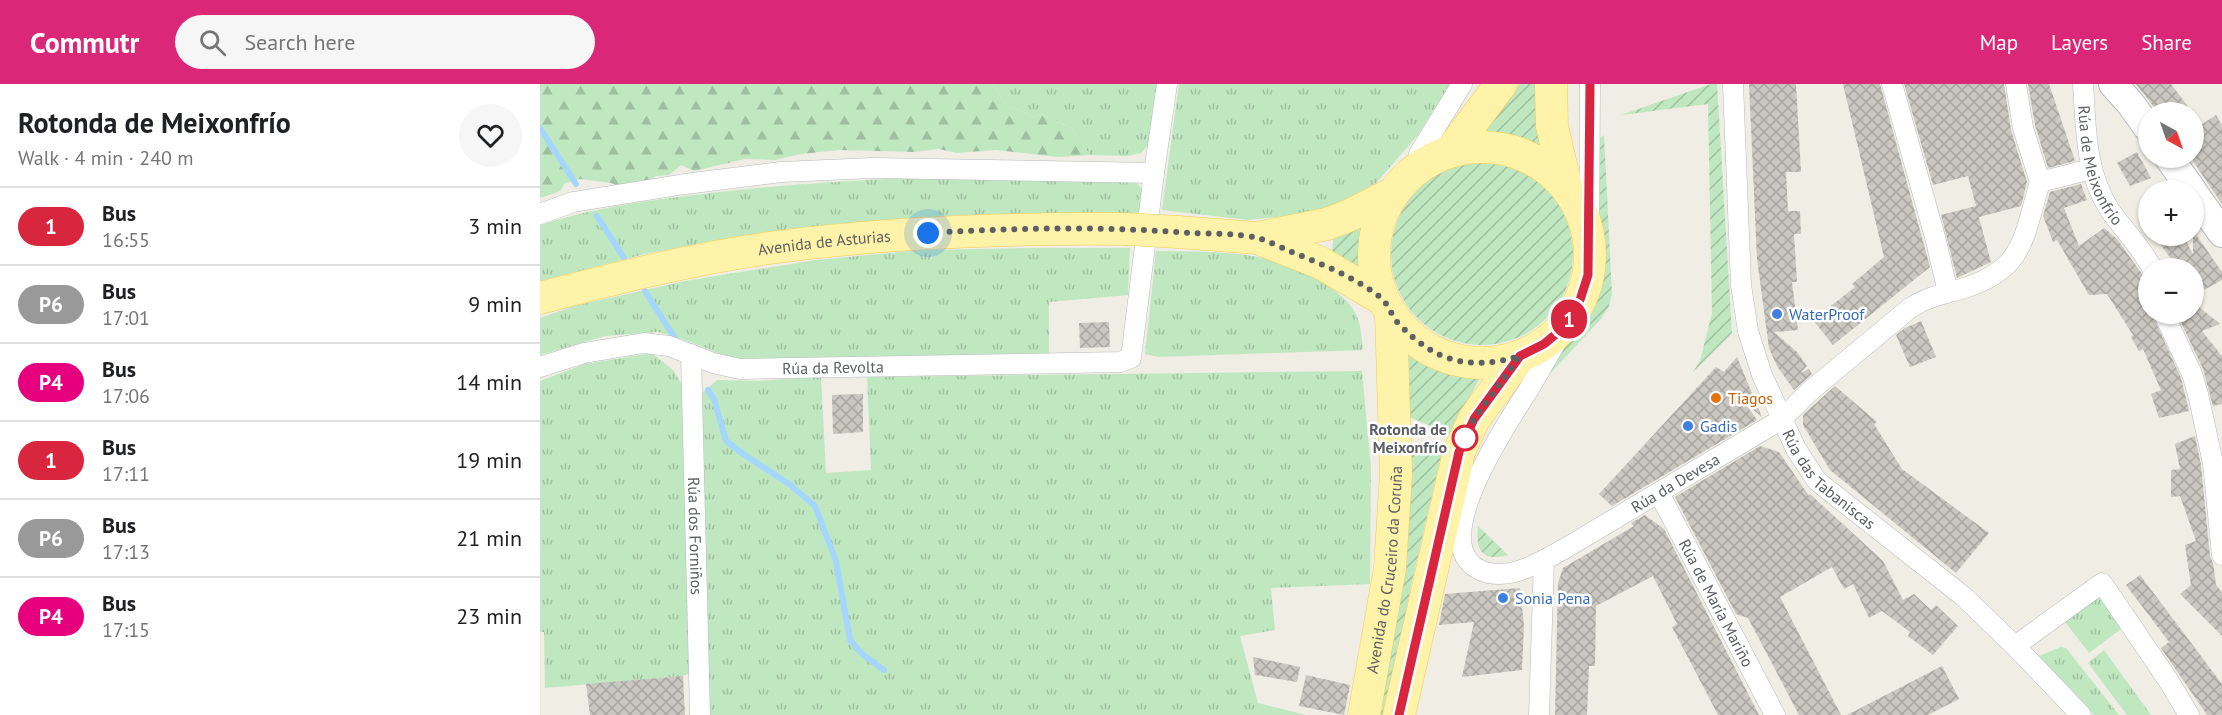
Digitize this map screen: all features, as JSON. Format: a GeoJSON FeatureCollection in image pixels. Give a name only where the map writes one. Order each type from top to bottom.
{"type":"FeatureCollection","features":[{"type":"Feature","properties":{"kind":"main road"},"geometry":{"type":"LineString","coordinates":[[1450,152],[1501,84]]}},
{"type":"Feature","properties":{"kind":"main road"},"geometry":{"type":"LineString","coordinates":[[1551,84],[1552,126],[1566,187]]}},
{"type":"Feature","properties":{"kind":"main road"},"geometry":{"type":"LineString","coordinates":[[2113,84],[2138,114]]}},
{"type":"Feature","properties":{"kind":"main road"},"geometry":{"type":"LineString","coordinates":[[1387,307],[1414,340],[1432,352],[1448,358],[1483,364],[1501,362],[1520,356],[1544,344],[1556,334],[1580,300],[1588,275],[1589,243],[1579,208],[1556,176],[1518,153],[1476,147],[1450,152],[1418,168],[1392,194]]}},
{"type":"Feature","properties":{"kind":"main road","name":"Avenida de Asturias"},"geometry":{"type":"LineString","coordinates":[[540,298],[614,278],[691,262],[822,242],[976,230],[1034,228],[1126,229],[1257,238],[1327,224],[1392,194]]}},
{"type":"Feature","properties":{"kind":"main road","name":"Avenida do Cruceiro da Coruña"},"geometry":{"type":"LineString","coordinates":[[1364,715],[1390,568],[1396,474],[1387,307],[1376,279],[1373,253],[1379,222],[1392,194]]}},
{"type":"Feature","properties":{"kind":"main road"},"geometry":{"type":"LineString","coordinates":[[2204,207],[2222,233]]}},
{"type":"Feature","properties":{"kind":"main road","name":"Avenida de Asturias"},"geometry":{"type":"LineString","coordinates":[[1257,238],[1322,263],[1387,307]]}},
{"type":"Feature","properties":{"kind":"main road"},"geometry":{"type":"LineString","coordinates":[[1399,715],[1459,452],[1474,419],[1520,356]]}},
{"type":"Feature","properties":{"kind":"street"},"geometry":{"type":"LineString","coordinates":[[540,214],[573,202],[685,184],[781,172],[873,168],[1154,173],[1167,84]]}},
{"type":"Feature","properties":{"kind":"street"},"geometry":{"type":"LineString","coordinates":[[1418,168],[1419,154],[1462,84]]}},
{"type":"Feature","properties":{"kind":"street"},"geometry":{"type":"LineString","coordinates":[[1589,243],[1590,84]]}},
{"type":"Feature","properties":{"kind":"street","name":"Rúa das Tabaniscas"},"geometry":{"type":"LineString","coordinates":[[1733,84],[1740,274],[1744,309],[1754,355],[1796,449],[1817,482],[1954,588],[2015,646],[2081,715]]}},
{"type":"Feature","properties":{"kind":"street"},"geometry":{"type":"LineString","coordinates":[[1892,84],[1948,292]]}},
{"type":"Feature","properties":{"kind":"street"},"geometry":{"type":"LineString","coordinates":[[2016,84],[2023,128],[2040,182],[2091,169]]}},
{"type":"Feature","properties":{"kind":"street","name":"Rúa de Meixonfrío"},"geometry":{"type":"LineString","coordinates":[[2083,84],[2091,169],[2095,182],[2108,207],[2145,258]]}},
{"type":"Feature","properties":{"kind":"street","name":"Rúa da Revolta"},"geometry":{"type":"LineString","coordinates":[[540,367],[584,353],[644,343],[669,346],[713,363],[740,369],[1120,362],[1131,358],[1154,173]]}},
{"type":"Feature","properties":{"kind":"street","name":"Rúa da Devesa"},"geometry":{"type":"LineString","coordinates":[[1570,317],[1484,465],[1467,508],[1460,536],[1465,557],[1473,566],[1484,572],[1510,572],[1544,560],[1782,419],[1809,392],[1922,300],[1984,281],[1998,273],[2014,257],[2024,242],[2040,182]]}},
{"type":"Feature","properties":{"kind":"street"},"geometry":{"type":"LineString","coordinates":[[2169,324],[2192,374],[2198,394],[2213,463],[2222,555]]}},
{"type":"Feature","properties":{"kind":"street","name":"Rúa dos Forniños"},"geometry":{"type":"LineString","coordinates":[[691,354],[700,715]]}},
{"type":"Feature","properties":{"kind":"street","name":"Rúa de María Mariño"},"geometry":{"type":"LineString","coordinates":[[1659,493],[1775,715]]}},
{"type":"Feature","properties":{"kind":"street"},"geometry":{"type":"LineString","coordinates":[[1539,715],[1544,560]]}},
{"type":"Feature","properties":{"kind":"street"},"geometry":{"type":"LineString","coordinates":[[2015,646],[2102,584],[2168,680],[2189,715]]}},
{"type":"Feature","properties":{"kind":"green space"},"geometry":{"type":"Polygon","coordinates":[[[540,84],[992,84],[1009,108],[1022,111],[1032,117],[1042,114],[1071,128],[1090,155],[1059,157],[996,150],[957,153],[939,149],[914,152],[839,150],[801,154],[776,160],[745,159],[694,171],[681,165],[669,175],[656,176],[644,185],[623,188],[611,183],[580,179],[565,183],[560,191],[540,198],[540,84]]]}},
{"type":"Feature","properties":{"kind":"green space"},"geometry":{"type":"Polygon","coordinates":[[[992,84],[1158,84],[1149,144],[1141,153],[1127,156],[1090,155],[1071,128],[1042,114],[1032,117],[1022,111],[1009,108],[992,84]]]}},
{"type":"Feature","properties":{"kind":"green space"},"geometry":{"type":"Polygon","coordinates":[[[1179,84],[1450,84],[1418,135],[1376,183],[1346,200],[1308,214],[1248,220],[1162,210],[1179,84]]]}},
{"type":"Feature","properties":{"kind":"green space"},"geometry":{"type":"Polygon","coordinates":[[[1519,84],[1537,84],[1541,149],[1514,136],[1485,132],[1519,84]]]}},
{"type":"Feature","properties":{"kind":"green space"},"geometry":{"type":"Polygon","coordinates":[[[1711,84],[1717,84],[1732,333],[1693,372],[1700,361],[1712,313],[1708,104],[1621,115],[1711,84]]]}},
{"type":"Feature","properties":{"kind":"green space"},"geometry":{"type":"Polygon","coordinates":[[[1604,135],[1612,294],[1609,306],[1601,319],[1533,392],[1586,310],[1597,272],[1594,142],[1604,135]]]}},
{"type":"Feature","properties":{"kind":"green space"},"geometry":{"type":"Polygon","coordinates":[[[1482,163],[1517,170],[1546,190],[1566,219],[1573,254],[1566,289],[1546,318],[1517,338],[1482,345],[1447,338],[1418,318],[1398,289],[1391,254],[1398,219],[1418,190],[1447,170],[1482,163]]]}},
{"type":"Feature","properties":{"kind":"green space"},"geometry":{"type":"Polygon","coordinates":[[[916,177],[1132,181],[1141,188],[1142,208],[1137,213],[1124,216],[960,215],[763,233],[649,253],[540,281],[540,225],[557,220],[592,211],[708,193],[916,177]]]}},
{"type":"Feature","properties":{"kind":"green space"},"geometry":{"type":"Polygon","coordinates":[[[1364,221],[1360,272],[1332,255],[1334,230],[1364,221]]]}},
{"type":"Feature","properties":{"kind":"green space"},"geometry":{"type":"Polygon","coordinates":[[[1130,248],[1128,295],[1049,302],[1049,358],[904,356],[757,360],[731,358],[658,332],[605,336],[540,355],[540,318],[574,306],[685,281],[816,260],[921,250],[1130,248]]]}},
{"type":"Feature","properties":{"kind":"green space"},"geometry":{"type":"Polygon","coordinates":[[[1156,251],[1247,255],[1269,259],[1311,275],[1339,294],[1353,309],[1359,323],[1363,350],[1158,357],[1145,354],[1156,251]]]}},
{"type":"Feature","properties":{"kind":"green space"},"geometry":{"type":"Polygon","coordinates":[[[1406,348],[1452,369],[1482,374],[1450,434],[1409,417],[1406,348]]]}},
{"type":"Feature","properties":{"kind":"green space"},"geometry":{"type":"Polygon","coordinates":[[[652,353],[674,371],[683,387],[690,673],[683,676],[545,688],[544,632],[540,632],[540,381],[585,364],[652,353]]]}},
{"type":"Feature","properties":{"kind":"green space"},"geometry":{"type":"Polygon","coordinates":[[[1362,371],[1371,468],[1370,584],[1271,588],[1275,630],[1240,636],[1258,703],[1306,715],[709,715],[701,394],[717,380],[759,381],[821,377],[826,473],[871,470],[867,377],[1362,371]]]}},
{"type":"Feature","properties":{"kind":"green space"},"geometry":{"type":"Polygon","coordinates":[[[1410,443],[1442,452],[1411,586],[1386,715],[1377,715],[1410,443]]]}},
{"type":"Feature","properties":{"kind":"green space"},"geometry":{"type":"Polygon","coordinates":[[[1478,526],[1508,555],[1492,557],[1482,552],[1478,542],[1478,526]]]}},
{"type":"Feature","properties":{"kind":"green space"},"geometry":{"type":"Polygon","coordinates":[[[2098,591],[2125,626],[2089,653],[2062,618],[2098,591]]]}},
{"type":"Feature","properties":{"kind":"green space"},"geometry":{"type":"Polygon","coordinates":[[[2061,647],[2066,648],[2119,715],[2094,715],[2039,656],[2061,647]]]}},
{"type":"Feature","properties":{"kind":"green space"},"geometry":{"type":"Polygon","coordinates":[[[2104,650],[2151,715],[2127,715],[2088,663],[2104,650]]]}},
{"type":"Feature","properties":{"kind":"building"},"geometry":{"type":"Polygon","coordinates":[[[1749,84],[1796,84],[1801,172],[1786,172],[1788,211],[1800,211],[1801,234],[1794,234],[1797,282],[1792,282],[1798,330],[1774,332],[1797,352],[1807,366],[1800,373],[1809,369],[1812,374],[1794,390],[1777,366],[1769,348],[1757,259],[1749,84]]]}},
{"type":"Feature","properties":{"kind":"building"},"geometry":{"type":"Polygon","coordinates":[[[1843,84],[1880,84],[1930,267],[1833,345],[1813,320],[1855,287],[1852,284],[1884,257],[1843,84]]]}},
{"type":"Feature","properties":{"kind":"building"},"geometry":{"type":"Polygon","coordinates":[[[1904,84],[2004,84],[2011,130],[2027,182],[2021,206],[1979,217],[1977,210],[1991,262],[1957,278],[1941,215],[1976,206],[1968,176],[1933,185],[1904,84]]]}},
{"type":"Feature","properties":{"kind":"building"},"geometry":{"type":"Polygon","coordinates":[[[2028,84],[2049,84],[2075,161],[2048,168],[2035,125],[2028,84]]]}},
{"type":"Feature","properties":{"kind":"building"},"geometry":{"type":"Polygon","coordinates":[[[2136,84],[2171,84],[2184,102],[2150,102],[2136,84]]]}},
{"type":"Feature","properties":{"kind":"building"},"geometry":{"type":"Polygon","coordinates":[[[2216,115],[2222,125],[2222,204],[2198,168],[2204,168],[2204,123],[2216,115]]]}},
{"type":"Feature","properties":{"kind":"building"},"geometry":{"type":"Polygon","coordinates":[[[2137,152],[2138,168],[2146,168],[2151,178],[2138,180],[2138,183],[2130,186],[2117,163],[2137,152]]]}},
{"type":"Feature","properties":{"kind":"building"},"geometry":{"type":"Polygon","coordinates":[[[2081,184],[2087,200],[2064,208],[2079,246],[2104,228],[2117,239],[2138,268],[2138,324],[2157,324],[2181,378],[2189,411],[2159,418],[2151,394],[2161,390],[2143,349],[2139,351],[2131,337],[2133,335],[2107,294],[2089,295],[2057,240],[2053,242],[2043,216],[2050,192],[2081,184]]]}},
{"type":"Feature","properties":{"kind":"building"},"geometry":{"type":"Polygon","coordinates":[[[2162,246],[2189,246],[2193,254],[2193,246],[2204,246],[2222,272],[2222,280],[2204,290],[2204,258],[2170,258],[2162,246]]]}},
{"type":"Feature","properties":{"kind":"building"},"geometry":{"type":"Polygon","coordinates":[[[2204,311],[2220,324],[2202,331],[2222,356],[2222,404],[2213,406],[2203,369],[2182,324],[2204,324],[2204,311]]]}},
{"type":"Feature","properties":{"kind":"building"},"geometry":{"type":"Polygon","coordinates":[[[1921,321],[1936,357],[1910,367],[1896,335],[1921,321]]]}},
{"type":"Feature","properties":{"kind":"building"},"geometry":{"type":"Polygon","coordinates":[[[1109,322],[1110,347],[1080,348],[1079,323],[1109,322]]]}},
{"type":"Feature","properties":{"kind":"building"},"geometry":{"type":"Polygon","coordinates":[[[1737,357],[1762,417],[1745,403],[1757,420],[1612,506],[1599,494],[1716,367],[1724,372],[1737,357]]]}},
{"type":"Feature","properties":{"kind":"building"},"geometry":{"type":"Polygon","coordinates":[[[1835,386],[1877,422],[1874,424],[1902,469],[1989,533],[1956,573],[1830,470],[1803,425],[1803,415],[1835,386]]]}},
{"type":"Feature","properties":{"kind":"building"},"geometry":{"type":"Polygon","coordinates":[[[863,394],[863,432],[833,434],[832,395],[863,394]]]}},
{"type":"Feature","properties":{"kind":"building"},"geometry":{"type":"Polygon","coordinates":[[[2195,436],[2201,465],[2210,556],[2216,585],[2222,592],[2222,636],[2180,594],[2191,585],[2185,545],[2196,541],[2180,496],[2171,497],[2171,470],[2180,469],[2175,444],[2195,436]]]}},
{"type":"Feature","properties":{"kind":"building"},"geometry":{"type":"Polygon","coordinates":[[[1760,446],[1779,452],[1809,496],[1810,494],[1883,561],[1903,600],[1914,594],[1931,610],[1936,605],[1958,626],[1933,655],[1908,636],[1910,632],[1882,611],[1869,618],[1853,584],[1844,589],[1832,567],[1780,597],[1841,715],[1799,715],[1748,618],[1736,614],[1675,497],[1760,446]]]}},
{"type":"Feature","properties":{"kind":"building"},"geometry":{"type":"Polygon","coordinates":[[[1645,515],[1664,529],[1759,715],[1718,715],[1672,627],[1677,624],[1653,576],[1596,606],[1595,666],[1589,666],[1587,715],[1555,715],[1558,583],[1563,568],[1634,526],[1631,523],[1645,515]]]}},
{"type":"Feature","properties":{"kind":"building"},"geometry":{"type":"Polygon","coordinates":[[[2140,575],[2222,684],[2222,715],[2207,715],[2161,648],[2169,642],[2126,585],[2140,575]]]}},
{"type":"Feature","properties":{"kind":"building"},"geometry":{"type":"Polygon","coordinates":[[[1520,588],[1524,626],[1522,670],[1462,677],[1474,622],[1439,625],[1445,594],[1520,588]]]}},
{"type":"Feature","properties":{"kind":"building"},"geometry":{"type":"Polygon","coordinates":[[[1253,657],[1300,667],[1297,682],[1255,675],[1253,657]]]}},
{"type":"Feature","properties":{"kind":"building"},"geometry":{"type":"Polygon","coordinates":[[[1942,666],[1959,699],[1928,715],[1847,715],[1942,666]]]}},
{"type":"Feature","properties":{"kind":"building"},"geometry":{"type":"Polygon","coordinates":[[[1306,675],[1350,685],[1344,715],[1299,706],[1306,675]]]}},
{"type":"Feature","properties":{"kind":"building"},"geometry":{"type":"Polygon","coordinates":[[[683,676],[685,715],[590,715],[586,684],[683,676]]]}},
{"type":"Feature","properties":{"kind":"waterway"},"geometry":{"type":"LineString","coordinates":[[540,128],[576,184]]}},
{"type":"Feature","properties":{"kind":"waterway"},"geometry":{"type":"LineString","coordinates":[[597,216],[624,258]]}},
{"type":"Feature","properties":{"kind":"waterway"},"geometry":{"type":"LineString","coordinates":[[645,291],[676,340]]}},
{"type":"Feature","properties":{"kind":"waterway"},"geometry":{"type":"LineString","coordinates":[[708,390],[714,399],[726,441],[789,484],[815,506],[836,561],[850,640],[862,654],[884,670]]}},
{"type":"Feature","properties":{"kind":"bus line","name":"1"},"geometry":{"type":"LineString","coordinates":[[1399,715],[1459,452],[1474,419],[1520,356],[1544,344],[1570,317],[1580,300],[1588,275],[1590,84]]}},
{"type":"Feature","properties":{"kind":"place","name":"WaterProof"},"geometry":{"type":"Point","coordinates":[1777,314]}},
{"type":"Feature","properties":{"kind":"place","name":"Tiagos"},"geometry":{"type":"Point","coordinates":[1716,398]}},
{"type":"Feature","properties":{"kind":"place","name":"Gadis"},"geometry":{"type":"Point","coordinates":[1688,426]}},
{"type":"Feature","properties":{"kind":"place","name":"Rotonda de Meixonfrío"},"geometry":{"type":"Point","coordinates":[1465,438]}},
{"type":"Feature","properties":{"kind":"place","name":"Sonia Pena"},"geometry":{"type":"Point","coordinates":[1503,598]}},
{"type":"Feature","properties":{"kind":"route"},"geometry":{"type":"LineString","coordinates":[[928,233],[1034,228],[1126,229],[1257,238],[1322,263],[1353,280],[1382,299],[1391,315],[1414,340],[1432,352],[1464,362],[1483,364],[1501,362],[1520,356],[1474,419],[1465,438]]}}]}
